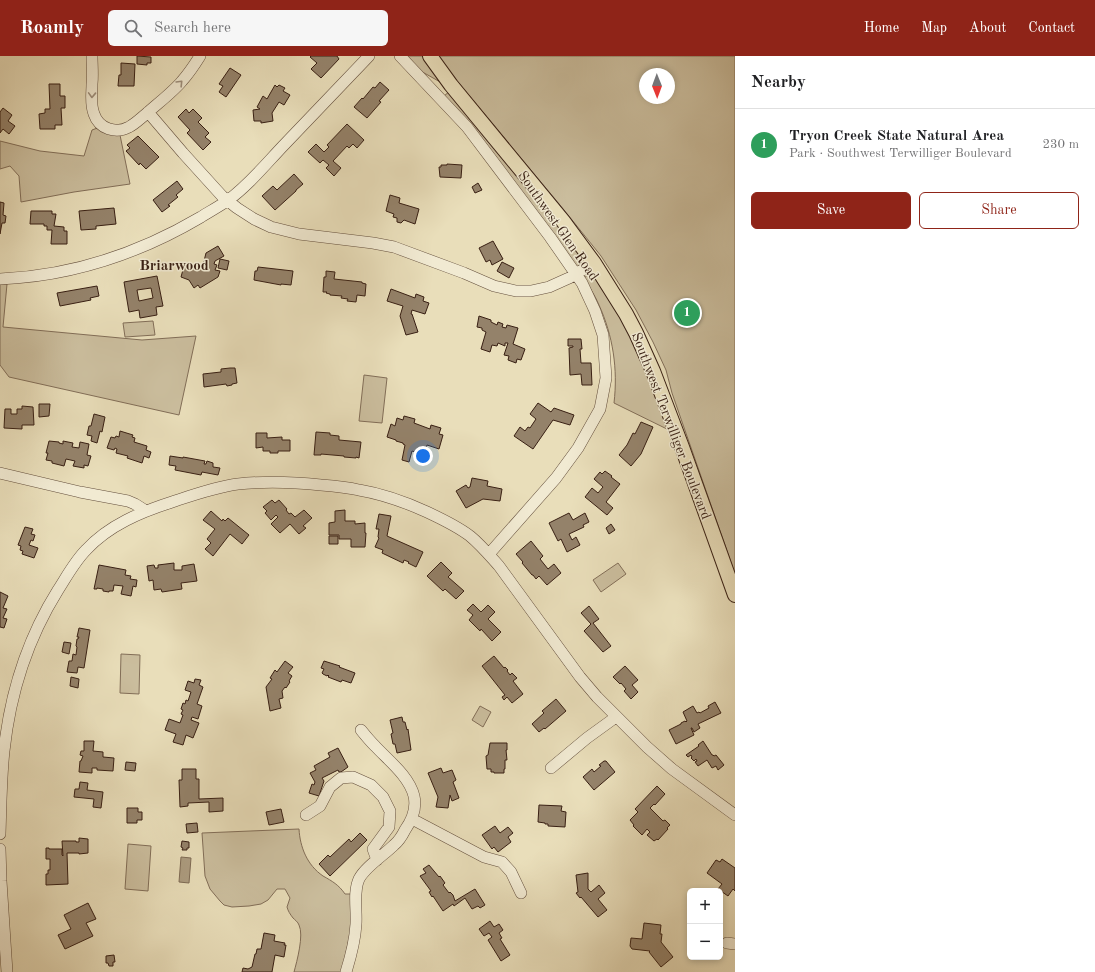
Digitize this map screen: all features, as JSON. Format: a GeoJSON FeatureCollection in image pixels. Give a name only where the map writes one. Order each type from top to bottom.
{"type":"FeatureCollection","features":[{"type":"Feature","properties":{"kind":"main road","name":"Southwest Terwilliger Boulevard"},"geometry":{"type":"LineString","coordinates":[[430,56],[451,85],[563,221],[594,263],[629,319],[653,370],[735,595]]}},
{"type":"Feature","properties":{"kind":"street"},"geometry":{"type":"LineString","coordinates":[[92,56],[93,114],[100,124],[109,130],[130,127],[181,82],[200,56]]}},
{"type":"Feature","properties":{"kind":"street"},"geometry":{"type":"LineString","coordinates":[[0,279],[46,275],[78,268],[117,256],[176,230],[227,201],[256,174],[369,56]]}},
{"type":"Feature","properties":{"kind":"street","name":"Southwest Glen Road"},"geometry":{"type":"LineString","coordinates":[[400,56],[467,127],[550,237],[582,283],[595,311],[603,335],[606,378],[600,409],[578,448],[556,478],[489,554]]}},
{"type":"Feature","properties":{"kind":"street"},"geometry":{"type":"LineString","coordinates":[[148,112],[227,201],[254,219],[276,228],[299,234],[394,247],[508,290],[524,291],[540,289],[559,283],[594,263]]}},
{"type":"Feature","properties":{"kind":"street"},"geometry":{"type":"LineString","coordinates":[[0,473],[80,492],[128,501],[146,511]]}},
{"type":"Feature","properties":{"kind":"street"},"geometry":{"type":"LineString","coordinates":[[0,834],[3,754],[18,679],[34,635],[52,599],[76,563],[87,549],[108,531],[146,511],[213,489],[237,484],[277,481],[347,488],[387,496],[437,516],[469,536],[478,543],[499,566],[584,682],[616,717],[672,770],[735,815]]}},
{"type":"Feature","properties":{"kind":"street"},"geometry":{"type":"LineString","coordinates":[[550,768],[616,717]]}},
{"type":"Feature","properties":{"kind":"street"},"geometry":{"type":"LineString","coordinates":[[346,972],[352,951],[356,924],[356,890],[359,879],[364,872],[402,836],[412,819],[415,805],[414,795],[400,772],[361,730]]}},
{"type":"Feature","properties":{"kind":"street"},"geometry":{"type":"LineString","coordinates":[[306,815],[320,806],[330,787],[340,778],[353,778],[371,784],[383,797],[390,811],[388,827],[374,849],[377,860]]}},
{"type":"Feature","properties":{"kind":"street"},"geometry":{"type":"LineString","coordinates":[[412,819],[484,857],[502,862],[511,872],[521,893]]}},
{"type":"Feature","properties":{"kind":"street"},"geometry":{"type":"LineString","coordinates":[[0,849],[7,972]]}},
{"type":"Feature","properties":{"kind":"shaded area"},"geometry":{"type":"Polygon","coordinates":[[[394,56],[424,56],[442,83],[394,56]]]}},
{"type":"Feature","properties":{"kind":"shaded area"},"geometry":{"type":"Polygon","coordinates":[[[437,56],[735,56],[735,574],[672,393],[666,370],[653,342],[636,310],[601,256],[437,56]]]}},
{"type":"Feature","properties":{"kind":"shaded area"},"geometry":{"type":"Polygon","coordinates":[[[450,91],[584,256],[583,261],[576,268],[444,96],[450,91]]]}},
{"type":"Feature","properties":{"kind":"shaded area"},"geometry":{"type":"Polygon","coordinates":[[[100,127],[120,135],[130,184],[74,192],[21,202],[19,176],[10,166],[0,169],[0,141],[40,151],[84,156],[92,130],[100,127]]]}},
{"type":"Feature","properties":{"kind":"shaded area"},"geometry":{"type":"Polygon","coordinates":[[[590,273],[594,273],[638,348],[671,431],[614,403],[615,365],[611,341],[604,317],[596,298],[584,278],[590,273]]]}},
{"type":"Feature","properties":{"kind":"shaded area"},"geometry":{"type":"Polygon","coordinates":[[[0,284],[7,284],[3,327],[142,340],[196,336],[179,415],[9,377],[0,365],[0,284]]]}},
{"type":"Feature","properties":{"kind":"shaded area"},"geometry":{"type":"Polygon","coordinates":[[[153,321],[155,335],[125,337],[123,323],[153,321]]]}},
{"type":"Feature","properties":{"kind":"shaded area"},"geometry":{"type":"Polygon","coordinates":[[[364,375],[387,378],[382,423],[359,421],[364,375]]]}},
{"type":"Feature","properties":{"kind":"shaded area"},"geometry":{"type":"Polygon","coordinates":[[[618,563],[626,574],[601,592],[593,580],[618,563]]]}},
{"type":"Feature","properties":{"kind":"shaded area"},"geometry":{"type":"Polygon","coordinates":[[[121,654],[140,655],[139,694],[120,693],[121,654]]]}},
{"type":"Feature","properties":{"kind":"shaded area"},"geometry":{"type":"Polygon","coordinates":[[[480,706],[491,712],[483,727],[472,720],[480,706]]]}},
{"type":"Feature","properties":{"kind":"shaded area"},"geometry":{"type":"Polygon","coordinates":[[[299,829],[305,855],[317,872],[338,886],[345,894],[352,894],[352,925],[342,972],[294,972],[300,948],[301,935],[298,923],[288,910],[287,907],[290,898],[285,889],[277,889],[268,900],[261,904],[232,907],[224,905],[220,901],[210,889],[205,876],[202,833],[299,829]]]}},
{"type":"Feature","properties":{"kind":"shaded area"},"geometry":{"type":"Polygon","coordinates":[[[128,844],[151,846],[148,891],[125,889],[128,844]]]}},
{"type":"Feature","properties":{"kind":"shaded area"},"geometry":{"type":"Polygon","coordinates":[[[181,857],[191,858],[189,883],[179,882],[181,857]]]}},
{"type":"Feature","properties":{"kind":"building"},"geometry":{"type":"Polygon","coordinates":[[[137,56],[151,57],[151,63],[147,63],[147,65],[137,64],[137,56]]]}},
{"type":"Feature","properties":{"kind":"building"},"geometry":{"type":"Polygon","coordinates":[[[337,56],[339,59],[321,78],[311,69],[317,63],[310,57],[337,56]]]}},
{"type":"Feature","properties":{"kind":"building"},"geometry":{"type":"Polygon","coordinates":[[[121,63],[135,64],[134,86],[118,86],[119,75],[121,75],[121,63]]]}},
{"type":"Feature","properties":{"kind":"building"},"geometry":{"type":"Polygon","coordinates":[[[230,68],[241,75],[226,97],[219,92],[223,86],[219,84],[230,68]]]}},
{"type":"Feature","properties":{"kind":"building"},"geometry":{"type":"Polygon","coordinates":[[[380,82],[389,90],[367,118],[354,107],[373,87],[375,88],[380,82]]]}},
{"type":"Feature","properties":{"kind":"building"},"geometry":{"type":"Polygon","coordinates":[[[49,84],[60,84],[60,96],[65,96],[65,108],[61,108],[62,125],[55,125],[55,129],[40,129],[39,114],[45,113],[45,109],[50,109],[49,84]]]}},
{"type":"Feature","properties":{"kind":"building"},"geometry":{"type":"Polygon","coordinates":[[[275,85],[277,87],[279,85],[285,88],[283,91],[290,95],[284,105],[279,102],[272,113],[273,121],[261,123],[261,121],[254,121],[253,110],[260,109],[257,107],[263,96],[267,99],[275,85]]]}},
{"type":"Feature","properties":{"kind":"building"},"geometry":{"type":"Polygon","coordinates":[[[3,108],[12,115],[8,121],[15,126],[9,134],[3,129],[0,133],[0,112],[3,108]]]}},
{"type":"Feature","properties":{"kind":"building"},"geometry":{"type":"Polygon","coordinates":[[[186,109],[189,113],[193,109],[202,118],[198,122],[209,133],[205,137],[211,142],[203,150],[187,133],[190,130],[178,117],[186,109]]]}},
{"type":"Feature","properties":{"kind":"building"},"geometry":{"type":"Polygon","coordinates":[[[347,124],[364,140],[357,148],[353,144],[349,148],[347,146],[333,161],[341,168],[334,176],[326,168],[329,165],[323,160],[320,163],[308,152],[316,144],[324,152],[329,147],[327,145],[347,124]]]}},
{"type":"Feature","properties":{"kind":"building"},"geometry":{"type":"Polygon","coordinates":[[[138,136],[159,157],[146,169],[140,163],[139,165],[126,151],[130,148],[127,145],[138,136]]]}},
{"type":"Feature","properties":{"kind":"building"},"geometry":{"type":"Polygon","coordinates":[[[447,164],[462,165],[461,178],[440,177],[439,167],[447,164]]]}},
{"type":"Feature","properties":{"kind":"building"},"geometry":{"type":"Polygon","coordinates":[[[294,174],[303,184],[275,210],[262,196],[273,186],[277,190],[294,174]]]}},
{"type":"Feature","properties":{"kind":"building"},"geometry":{"type":"Polygon","coordinates":[[[177,181],[183,189],[176,195],[178,197],[168,205],[170,206],[162,212],[153,200],[177,181]]]}},
{"type":"Feature","properties":{"kind":"building"},"geometry":{"type":"Polygon","coordinates":[[[478,183],[482,190],[475,193],[472,187],[478,183]]]}},
{"type":"Feature","properties":{"kind":"building"},"geometry":{"type":"Polygon","coordinates":[[[390,195],[400,198],[399,203],[419,209],[415,224],[404,220],[401,223],[397,222],[397,218],[393,217],[394,214],[386,211],[390,195]]]}},
{"type":"Feature","properties":{"kind":"building"},"geometry":{"type":"Polygon","coordinates":[[[0,202],[4,203],[3,215],[6,216],[5,223],[2,223],[0,234],[0,202]]]}},
{"type":"Feature","properties":{"kind":"building"},"geometry":{"type":"Polygon","coordinates":[[[114,208],[116,224],[96,226],[96,229],[81,230],[79,211],[114,208]]]}},
{"type":"Feature","properties":{"kind":"building"},"geometry":{"type":"Polygon","coordinates":[[[31,211],[52,211],[52,214],[56,214],[54,226],[64,227],[64,231],[67,231],[67,244],[51,244],[52,230],[47,230],[47,226],[44,226],[44,224],[30,224],[31,211]]]}},
{"type":"Feature","properties":{"kind":"building"},"geometry":{"type":"Polygon","coordinates":[[[493,241],[503,259],[492,265],[490,260],[486,262],[479,248],[493,241]]]}},
{"type":"Feature","properties":{"kind":"building"},"geometry":{"type":"Polygon","coordinates":[[[218,246],[224,256],[215,261],[214,264],[217,265],[215,270],[220,271],[218,277],[200,288],[198,285],[194,288],[189,280],[181,277],[184,266],[196,269],[203,265],[206,253],[218,246]]]}},
{"type":"Feature","properties":{"kind":"building"},"geometry":{"type":"Polygon","coordinates":[[[220,259],[229,261],[227,270],[218,268],[220,259]]]}},
{"type":"Feature","properties":{"kind":"building"},"geometry":{"type":"Polygon","coordinates":[[[502,262],[514,268],[509,278],[497,271],[502,262]]]}},
{"type":"Feature","properties":{"kind":"building"},"geometry":{"type":"Polygon","coordinates":[[[258,267],[293,271],[291,285],[281,285],[254,280],[255,271],[257,271],[258,267]]]}},
{"type":"Feature","properties":{"kind":"building"},"geometry":{"type":"Polygon","coordinates":[[[326,271],[335,272],[334,279],[362,282],[366,284],[365,296],[357,295],[356,302],[347,301],[348,299],[341,298],[342,296],[330,295],[326,293],[327,292],[323,292],[326,271]]]}},
{"type":"Feature","properties":{"kind":"building"},"geometry":{"type":"Polygon","coordinates":[[[157,276],[163,306],[156,307],[157,315],[140,318],[139,310],[129,312],[124,282],[157,276]],[[151,288],[137,290],[139,301],[153,298],[151,288]]]}},
{"type":"Feature","properties":{"kind":"building"},"geometry":{"type":"Polygon","coordinates":[[[97,286],[99,296],[90,298],[91,300],[60,306],[57,293],[97,286]]]}},
{"type":"Feature","properties":{"kind":"building"},"geometry":{"type":"Polygon","coordinates":[[[391,289],[415,298],[416,294],[424,297],[423,301],[429,303],[425,314],[412,310],[411,314],[418,332],[406,335],[400,316],[403,306],[387,301],[391,289]]]}},
{"type":"Feature","properties":{"kind":"building"},"geometry":{"type":"Polygon","coordinates":[[[479,316],[491,320],[491,322],[497,325],[498,322],[503,324],[502,327],[506,328],[507,325],[518,328],[513,344],[525,349],[521,360],[517,359],[516,363],[508,360],[509,356],[504,355],[508,343],[505,343],[505,346],[498,343],[497,346],[492,345],[490,352],[481,349],[486,332],[482,330],[482,328],[477,327],[479,316]]]}},
{"type":"Feature","properties":{"kind":"building"},"geometry":{"type":"Polygon","coordinates":[[[568,339],[581,339],[581,363],[591,363],[592,385],[582,385],[581,374],[570,375],[569,348],[573,346],[568,346],[568,339]]]}},
{"type":"Feature","properties":{"kind":"building"},"geometry":{"type":"Polygon","coordinates":[[[235,368],[237,383],[227,386],[226,384],[204,387],[203,374],[221,372],[221,369],[235,368]]]}},
{"type":"Feature","properties":{"kind":"building"},"geometry":{"type":"Polygon","coordinates":[[[538,403],[551,412],[554,408],[574,415],[570,425],[553,420],[533,449],[514,436],[520,427],[525,431],[528,427],[530,428],[536,419],[530,414],[538,403]]]}},
{"type":"Feature","properties":{"kind":"building"},"geometry":{"type":"Polygon","coordinates":[[[39,404],[50,404],[49,416],[39,417],[39,404]]]}},
{"type":"Feature","properties":{"kind":"building"},"geometry":{"type":"Polygon","coordinates":[[[22,406],[33,407],[34,425],[22,425],[22,429],[4,428],[5,409],[11,409],[11,414],[17,414],[17,409],[22,409],[22,406]]]}},
{"type":"Feature","properties":{"kind":"building"},"geometry":{"type":"Polygon","coordinates":[[[94,414],[105,417],[102,432],[100,431],[97,443],[91,441],[92,436],[87,435],[94,414]]]}},
{"type":"Feature","properties":{"kind":"building"},"geometry":{"type":"Polygon","coordinates":[[[404,416],[415,419],[414,423],[430,429],[431,425],[441,428],[439,434],[443,435],[439,449],[427,445],[424,455],[412,451],[409,462],[402,460],[405,445],[387,437],[391,424],[395,426],[397,418],[403,420],[404,416]]]}},
{"type":"Feature","properties":{"kind":"building"},"geometry":{"type":"Polygon","coordinates":[[[641,422],[653,427],[641,454],[631,466],[619,455],[627,445],[633,433],[635,434],[641,422]]]}},
{"type":"Feature","properties":{"kind":"building"},"geometry":{"type":"Polygon","coordinates":[[[120,431],[133,435],[132,437],[135,438],[134,442],[147,446],[146,450],[151,452],[149,458],[144,456],[142,463],[127,458],[128,456],[116,453],[117,449],[115,448],[114,450],[107,448],[111,437],[119,437],[120,431]]]}},
{"type":"Feature","properties":{"kind":"building"},"geometry":{"type":"Polygon","coordinates":[[[316,432],[330,433],[330,435],[339,436],[339,440],[361,442],[359,458],[321,454],[314,455],[316,432]]]}},
{"type":"Feature","properties":{"kind":"building"},"geometry":{"type":"Polygon","coordinates":[[[256,433],[267,433],[267,438],[282,437],[282,440],[290,440],[290,451],[270,453],[270,451],[263,451],[263,447],[256,448],[256,433]]]}},
{"type":"Feature","properties":{"kind":"building"},"geometry":{"type":"Polygon","coordinates":[[[49,441],[63,444],[63,441],[73,443],[72,447],[79,448],[80,442],[89,444],[87,455],[91,456],[88,466],[84,465],[84,468],[73,466],[75,461],[66,459],[64,466],[46,460],[49,441]]]}},
{"type":"Feature","properties":{"kind":"building"},"geometry":{"type":"Polygon","coordinates":[[[170,456],[205,461],[204,464],[206,464],[207,461],[213,463],[213,467],[220,468],[218,475],[202,472],[201,475],[175,470],[176,466],[169,465],[170,456]]]}},
{"type":"Feature","properties":{"kind":"building"},"geometry":{"type":"Polygon","coordinates":[[[605,471],[620,484],[606,502],[613,508],[607,515],[585,497],[592,488],[598,493],[603,487],[594,479],[600,472],[602,474],[605,471]]]}},
{"type":"Feature","properties":{"kind":"building"},"geometry":{"type":"Polygon","coordinates":[[[472,478],[488,481],[487,486],[502,489],[500,501],[483,499],[466,508],[456,491],[466,485],[468,488],[470,487],[472,478]]]}},
{"type":"Feature","properties":{"kind":"building"},"geometry":{"type":"Polygon","coordinates":[[[272,500],[275,503],[279,500],[287,509],[286,510],[289,514],[291,513],[295,517],[304,510],[312,518],[303,526],[306,528],[299,534],[290,524],[280,533],[271,524],[278,517],[276,515],[271,520],[265,513],[267,511],[263,507],[272,500]]]}},
{"type":"Feature","properties":{"kind":"building"},"geometry":{"type":"Polygon","coordinates":[[[345,510],[345,521],[355,521],[355,524],[365,523],[365,547],[351,547],[351,539],[339,539],[339,535],[329,535],[329,523],[335,522],[335,511],[345,510]]]}},
{"type":"Feature","properties":{"kind":"building"},"geometry":{"type":"Polygon","coordinates":[[[211,511],[222,521],[223,519],[225,521],[228,518],[249,535],[242,544],[230,534],[213,556],[205,549],[211,543],[207,539],[215,529],[203,520],[211,511]]]}},
{"type":"Feature","properties":{"kind":"building"},"geometry":{"type":"Polygon","coordinates":[[[569,513],[573,520],[585,513],[589,522],[583,525],[584,527],[569,534],[572,540],[576,537],[580,545],[567,552],[561,539],[558,541],[549,523],[569,513]]]}},
{"type":"Feature","properties":{"kind":"building"},"geometry":{"type":"Polygon","coordinates":[[[379,514],[391,516],[387,536],[423,552],[416,567],[408,563],[409,562],[404,560],[403,563],[382,553],[383,550],[375,547],[379,538],[379,529],[376,529],[379,514]]]}},
{"type":"Feature","properties":{"kind":"building"},"geometry":{"type":"Polygon","coordinates":[[[611,524],[615,530],[609,534],[606,528],[611,524]]]}},
{"type":"Feature","properties":{"kind":"building"},"geometry":{"type":"Polygon","coordinates":[[[25,527],[33,529],[31,534],[35,535],[33,541],[31,540],[29,545],[38,548],[34,558],[22,554],[23,551],[20,550],[21,546],[18,545],[25,527]]]}},
{"type":"Feature","properties":{"kind":"building"},"geometry":{"type":"Polygon","coordinates":[[[329,536],[338,536],[338,544],[329,544],[329,536]]]}},
{"type":"Feature","properties":{"kind":"building"},"geometry":{"type":"Polygon","coordinates":[[[531,541],[543,556],[540,559],[548,569],[554,564],[561,573],[547,585],[539,576],[536,579],[532,575],[516,554],[531,541]]]}},
{"type":"Feature","properties":{"kind":"building"},"geometry":{"type":"Polygon","coordinates":[[[441,562],[452,573],[448,577],[464,591],[456,599],[445,589],[443,591],[427,576],[441,562]]]}},
{"type":"Feature","properties":{"kind":"building"},"geometry":{"type":"Polygon","coordinates":[[[174,563],[174,570],[182,570],[182,566],[194,564],[197,581],[181,583],[182,589],[162,592],[161,589],[154,590],[153,580],[149,581],[147,566],[154,565],[155,568],[158,568],[158,565],[174,563]]]}},
{"type":"Feature","properties":{"kind":"building"},"geometry":{"type":"Polygon","coordinates":[[[99,565],[126,570],[125,575],[131,576],[130,579],[137,580],[136,587],[133,586],[131,596],[121,594],[123,586],[114,585],[113,591],[109,592],[103,591],[103,589],[94,589],[99,565]]]}},
{"type":"Feature","properties":{"kind":"building"},"geometry":{"type":"Polygon","coordinates":[[[0,592],[8,596],[3,608],[7,609],[3,618],[7,619],[4,628],[0,627],[0,592]]]}},
{"type":"Feature","properties":{"kind":"building"},"geometry":{"type":"Polygon","coordinates":[[[473,604],[481,612],[488,605],[495,612],[488,619],[501,632],[492,641],[481,629],[480,631],[469,620],[473,615],[467,610],[473,604]]]}},
{"type":"Feature","properties":{"kind":"building"},"geometry":{"type":"Polygon","coordinates":[[[589,606],[599,619],[593,623],[611,646],[603,652],[584,631],[591,624],[581,613],[589,606]]]}},
{"type":"Feature","properties":{"kind":"building"},"geometry":{"type":"Polygon","coordinates":[[[79,628],[90,630],[84,668],[78,667],[77,673],[67,672],[69,661],[72,661],[73,654],[76,655],[79,628]]]}},
{"type":"Feature","properties":{"kind":"building"},"geometry":{"type":"Polygon","coordinates":[[[64,642],[71,643],[69,654],[62,652],[64,642]]]}},
{"type":"Feature","properties":{"kind":"building"},"geometry":{"type":"Polygon","coordinates":[[[494,656],[504,668],[505,667],[508,670],[507,671],[510,675],[512,673],[517,678],[513,681],[523,694],[512,703],[507,697],[504,700],[502,697],[505,695],[482,666],[494,656]]]}},
{"type":"Feature","properties":{"kind":"building"},"geometry":{"type":"Polygon","coordinates":[[[285,661],[293,667],[288,673],[292,676],[286,688],[285,687],[282,691],[283,698],[279,699],[281,708],[270,711],[266,687],[272,679],[270,678],[275,670],[277,672],[285,661]]]}},
{"type":"Feature","properties":{"kind":"building"},"geometry":{"type":"Polygon","coordinates":[[[324,661],[355,673],[351,683],[342,680],[341,682],[323,674],[324,669],[321,668],[324,661]]]}},
{"type":"Feature","properties":{"kind":"building"},"geometry":{"type":"Polygon","coordinates":[[[625,666],[638,680],[632,685],[638,692],[631,699],[624,691],[626,689],[613,677],[625,666]]]}},
{"type":"Feature","properties":{"kind":"building"},"geometry":{"type":"Polygon","coordinates":[[[71,677],[79,679],[78,688],[70,686],[71,677]]]}},
{"type":"Feature","properties":{"kind":"building"},"geometry":{"type":"Polygon","coordinates":[[[195,679],[201,680],[199,685],[203,687],[197,704],[202,706],[198,719],[192,717],[191,720],[199,723],[193,738],[186,735],[183,745],[173,742],[176,734],[165,730],[169,719],[180,723],[183,715],[181,714],[183,710],[181,709],[183,703],[185,704],[186,700],[188,701],[191,692],[185,690],[188,681],[194,683],[195,679]]]}},
{"type":"Feature","properties":{"kind":"building"},"geometry":{"type":"Polygon","coordinates":[[[556,699],[566,711],[545,729],[544,728],[539,732],[532,724],[544,713],[542,711],[556,699]]]}},
{"type":"Feature","properties":{"kind":"building"},"geometry":{"type":"Polygon","coordinates":[[[715,702],[721,713],[698,724],[700,728],[694,732],[691,728],[694,735],[676,744],[669,730],[687,721],[683,712],[693,706],[697,713],[700,713],[709,708],[708,706],[715,702]]]}},
{"type":"Feature","properties":{"kind":"building"},"geometry":{"type":"Polygon","coordinates":[[[402,717],[407,730],[408,729],[411,750],[397,753],[395,744],[393,744],[391,734],[393,733],[390,720],[402,717]]]}},
{"type":"Feature","properties":{"kind":"building"},"geometry":{"type":"Polygon","coordinates":[[[84,741],[94,741],[93,751],[103,752],[103,757],[114,758],[113,771],[97,770],[97,768],[92,768],[92,773],[79,772],[80,761],[83,756],[80,755],[81,751],[84,751],[84,741]]]}},
{"type":"Feature","properties":{"kind":"building"},"geometry":{"type":"Polygon","coordinates":[[[703,741],[712,755],[716,755],[724,765],[718,770],[716,766],[712,768],[707,760],[698,766],[695,762],[697,761],[696,759],[694,761],[691,758],[691,755],[688,757],[686,755],[699,746],[698,745],[703,741]]]}},
{"type":"Feature","properties":{"kind":"building"},"geometry":{"type":"Polygon","coordinates":[[[490,743],[507,743],[507,760],[505,760],[504,773],[494,773],[491,772],[491,769],[487,769],[486,756],[488,755],[490,743]]]}},
{"type":"Feature","properties":{"kind":"building"},"geometry":{"type":"Polygon","coordinates":[[[338,748],[348,767],[341,772],[338,770],[322,778],[324,781],[319,796],[309,793],[312,784],[314,785],[315,782],[310,773],[316,770],[314,766],[330,757],[328,753],[338,748]]]}},
{"type":"Feature","properties":{"kind":"building"},"geometry":{"type":"Polygon","coordinates":[[[604,761],[606,761],[615,772],[594,790],[583,777],[592,769],[594,772],[604,761]]]}},
{"type":"Feature","properties":{"kind":"building"},"geometry":{"type":"Polygon","coordinates":[[[126,762],[136,763],[135,771],[125,770],[126,762]]]}},
{"type":"Feature","properties":{"kind":"building"},"geometry":{"type":"Polygon","coordinates":[[[441,768],[443,773],[452,770],[456,780],[453,782],[459,798],[452,801],[450,795],[448,808],[436,807],[438,797],[428,773],[441,768]]]}},
{"type":"Feature","properties":{"kind":"building"},"geometry":{"type":"Polygon","coordinates":[[[182,769],[196,769],[196,779],[199,779],[199,799],[223,798],[223,811],[209,812],[209,802],[188,803],[188,806],[180,807],[179,780],[182,780],[182,769]]]}},
{"type":"Feature","properties":{"kind":"building"},"geometry":{"type":"Polygon","coordinates":[[[80,782],[88,783],[87,790],[103,792],[101,808],[93,807],[94,799],[74,797],[75,789],[79,789],[80,782]]]}},
{"type":"Feature","properties":{"kind":"building"},"geometry":{"type":"Polygon","coordinates":[[[657,786],[665,794],[655,805],[654,804],[650,808],[663,821],[665,820],[670,825],[658,840],[657,839],[654,841],[647,835],[650,832],[647,829],[642,835],[633,826],[634,825],[630,820],[638,812],[635,809],[657,786]]]}},
{"type":"Feature","properties":{"kind":"building"},"geometry":{"type":"Polygon","coordinates":[[[539,805],[562,806],[561,811],[566,812],[565,827],[548,826],[548,824],[538,822],[539,805]]]}},
{"type":"Feature","properties":{"kind":"building"},"geometry":{"type":"Polygon","coordinates":[[[127,808],[138,808],[138,812],[142,812],[142,820],[137,820],[137,823],[127,823],[127,808]]]}},
{"type":"Feature","properties":{"kind":"building"},"geometry":{"type":"Polygon","coordinates":[[[281,809],[284,822],[269,825],[266,812],[281,809]]]}},
{"type":"Feature","properties":{"kind":"building"},"geometry":{"type":"Polygon","coordinates":[[[197,823],[198,832],[187,833],[186,824],[197,823]]]}},
{"type":"Feature","properties":{"kind":"building"},"geometry":{"type":"Polygon","coordinates":[[[495,826],[500,833],[508,827],[513,833],[508,837],[511,842],[498,852],[494,847],[492,849],[482,835],[495,826]]]}},
{"type":"Feature","properties":{"kind":"building"},"geometry":{"type":"Polygon","coordinates":[[[360,833],[367,840],[330,876],[319,864],[328,855],[330,857],[349,839],[351,842],[360,833]]]}},
{"type":"Feature","properties":{"kind":"building"},"geometry":{"type":"Polygon","coordinates":[[[79,838],[88,839],[88,853],[67,853],[68,884],[46,885],[46,874],[48,874],[48,870],[50,870],[50,859],[46,859],[46,848],[62,849],[63,856],[62,841],[79,842],[79,838]]]}},
{"type":"Feature","properties":{"kind":"building"},"geometry":{"type":"Polygon","coordinates":[[[182,841],[189,842],[189,848],[187,848],[187,850],[182,850],[182,841]]]}},
{"type":"Feature","properties":{"kind":"building"},"geometry":{"type":"Polygon","coordinates":[[[722,859],[735,868],[735,891],[733,889],[728,896],[723,892],[723,888],[719,888],[722,884],[707,873],[716,860],[720,862],[722,859]]]}},
{"type":"Feature","properties":{"kind":"building"},"geometry":{"type":"Polygon","coordinates":[[[429,865],[439,877],[440,876],[445,883],[443,885],[449,893],[450,892],[453,895],[455,901],[475,889],[485,905],[480,908],[478,906],[472,909],[465,898],[454,906],[453,904],[443,911],[433,896],[432,897],[429,892],[431,891],[420,876],[426,873],[423,869],[429,865]]]}},
{"type":"Feature","properties":{"kind":"building"},"geometry":{"type":"Polygon","coordinates":[[[588,873],[588,889],[591,892],[599,885],[605,893],[598,899],[607,910],[598,917],[576,893],[578,892],[576,875],[588,873]]]}},
{"type":"Feature","properties":{"kind":"building"},"geometry":{"type":"Polygon","coordinates":[[[88,903],[96,919],[86,923],[93,936],[65,949],[58,935],[71,929],[64,915],[88,903]]]}},
{"type":"Feature","properties":{"kind":"building"},"geometry":{"type":"Polygon","coordinates":[[[490,921],[494,927],[499,924],[503,930],[499,933],[502,938],[500,939],[510,955],[501,961],[488,940],[492,937],[489,933],[484,936],[479,929],[490,921]]]}},
{"type":"Feature","properties":{"kind":"building"},"geometry":{"type":"Polygon","coordinates":[[[644,923],[661,925],[661,942],[673,957],[661,967],[649,952],[650,951],[632,949],[630,946],[631,938],[642,939],[644,923]]]}},
{"type":"Feature","properties":{"kind":"building"},"geometry":{"type":"Polygon","coordinates":[[[264,933],[275,935],[274,941],[285,943],[284,957],[275,955],[272,972],[242,972],[243,968],[248,969],[252,967],[257,949],[261,949],[264,933]]]}},
{"type":"Feature","properties":{"kind":"building"},"geometry":{"type":"Polygon","coordinates":[[[114,955],[115,962],[113,962],[113,966],[109,966],[108,963],[106,963],[106,956],[114,955]]]}},
{"type":"Feature","properties":{"kind":"place","name":"Tryon Creek State Natural Area"},"geometry":{"type":"Point","coordinates":[687,313]}},
{"type":"Feature","properties":{"kind":"district","name":"Briarwood"},"geometry":{"type":"Point","coordinates":[174,266]}}]}
